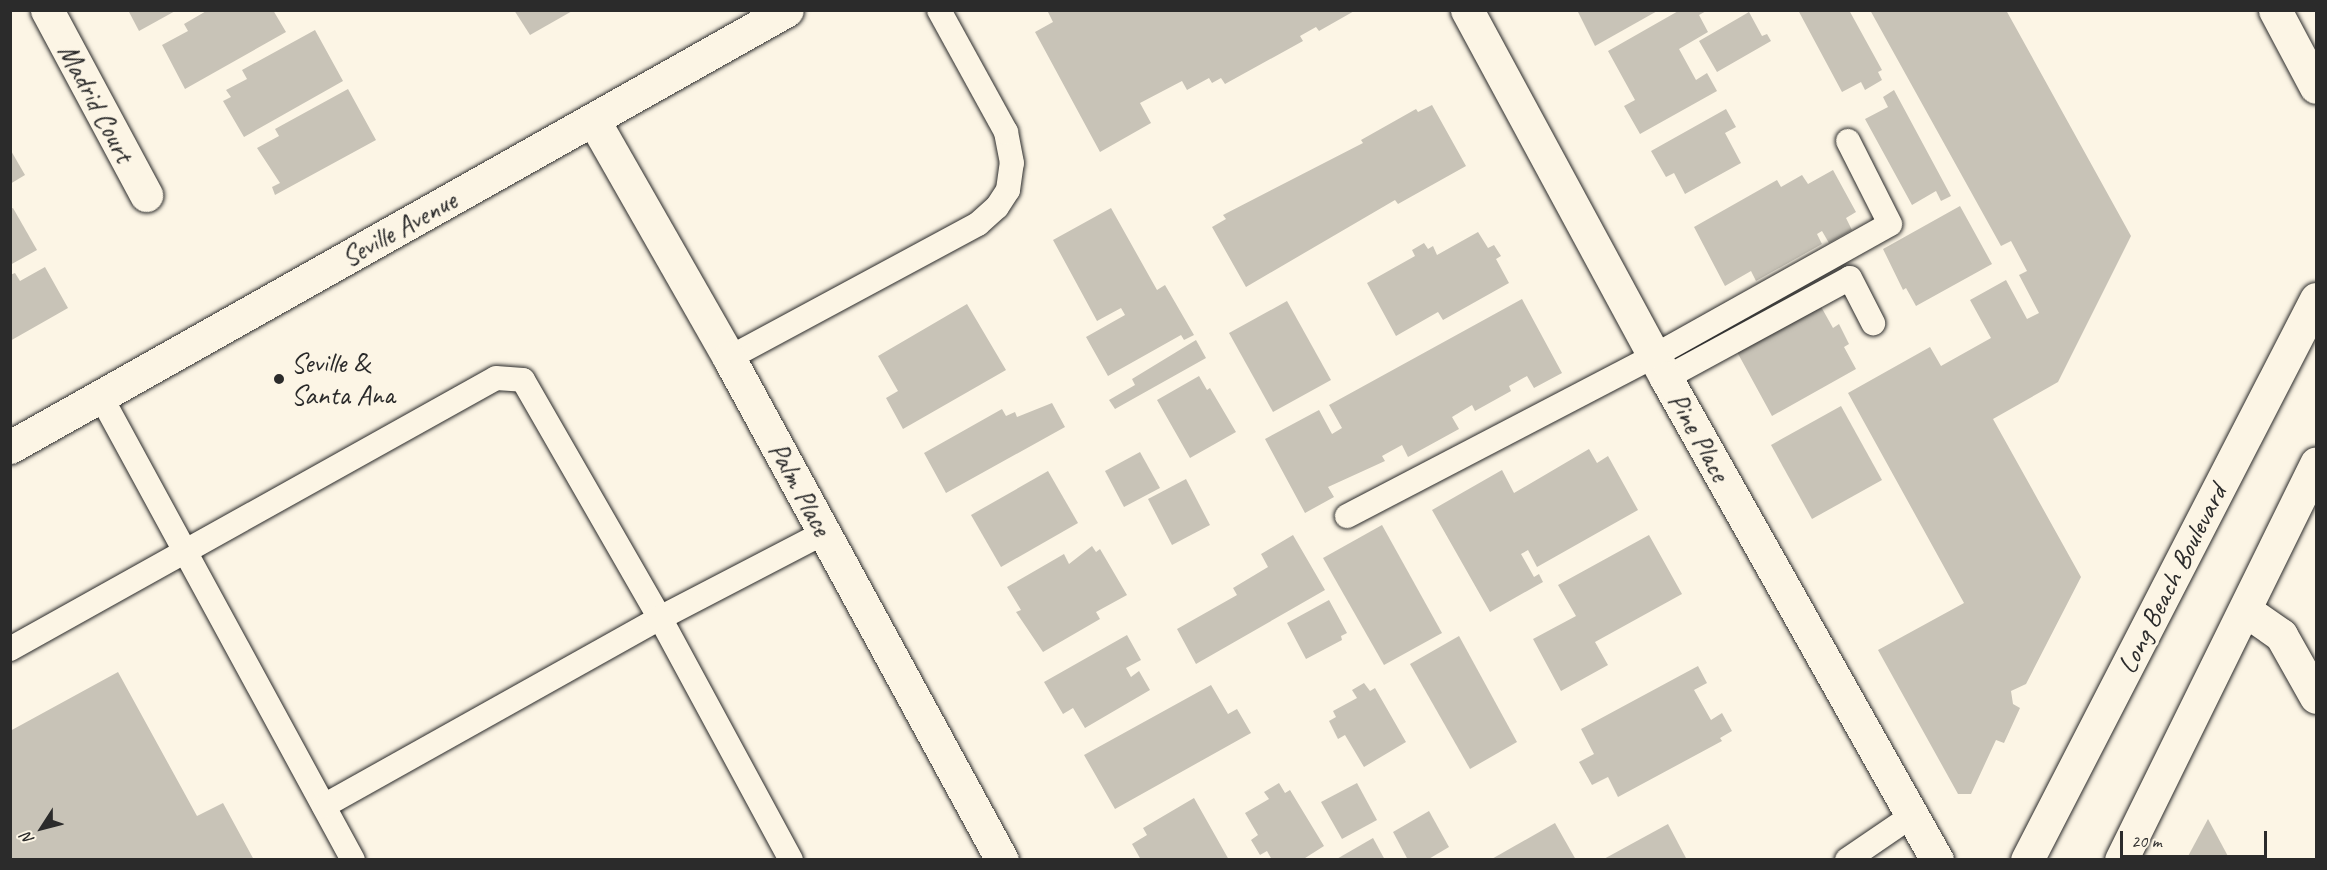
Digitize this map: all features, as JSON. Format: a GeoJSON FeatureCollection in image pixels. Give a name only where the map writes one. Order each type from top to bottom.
{"type":"FeatureCollection","features":[{"type":"Feature","properties":{"kind":"street","name":"Madrid Court"},"geometry":{"type":"LineString","coordinates":[[47,10],[146,195]]}},
{"type":"Feature","properties":{"kind":"street","name":"Seville Avenue"},"geometry":{"type":"LineString","coordinates":[[10,447],[594,121],[787,10]]}},
{"type":"Feature","properties":{"kind":"street","name":"Pine Place"},"geometry":{"type":"LineString","coordinates":[[1467,10],[1660,367],[1910,817],[1937,860]]}},
{"type":"Feature","properties":{"kind":"street"},"geometry":{"type":"LineString","coordinates":[[2275,10],[2316,87]]}},
{"type":"Feature","properties":{"kind":"street","name":"Palm Place"},"geometry":{"type":"LineString","coordinates":[[594,121],[729,358],[1002,860]]}},
{"type":"Feature","properties":{"kind":"street","name":"Long Beach Boulevard"},"geometry":{"type":"LineString","coordinates":[[2027,860],[2316,299]]}},
{"type":"Feature","properties":{"kind":"street"},"geometry":{"type":"LineString","coordinates":[[2121,860],[2316,463]]}},
{"type":"Feature","properties":{"kind":"street"},"geometry":{"type":"LineString","coordinates":[[2245,610],[2281,635],[2316,697]]}},
{"type":"Feature","properties":{"kind":"lane"},"geometry":{"type":"LineString","coordinates":[[729,358],[978,224],[997,207],[1008,190],[1012,164],[1006,132],[939,10]]}},
{"type":"Feature","properties":{"kind":"lane"},"geometry":{"type":"LineString","coordinates":[[1660,367],[1890,224],[1848,141]]}},
{"type":"Feature","properties":{"kind":"lane"},"geometry":{"type":"LineString","coordinates":[[1347,516],[1850,278],[1874,323]]}},
{"type":"Feature","properties":{"kind":"lane"},"geometry":{"type":"LineString","coordinates":[[10,649],[496,378],[523,380],[592,495],[791,860]]}},
{"type":"Feature","properties":{"kind":"lane"},"geometry":{"type":"LineString","coordinates":[[100,395],[353,860]]}},
{"type":"Feature","properties":{"kind":"lane"},"geometry":{"type":"LineString","coordinates":[[324,806],[660,618],[823,533]]}},
{"type":"Feature","properties":{"kind":"lane"},"geometry":{"type":"LineString","coordinates":[[1847,860],[1910,817]]}},
{"type":"Feature","properties":{"kind":"building"},"geometry":{"type":"Polygon","coordinates":[[[128,10],[177,10],[139,31],[128,10]]]}},
{"type":"Feature","properties":{"kind":"building"},"geometry":{"type":"Polygon","coordinates":[[[208,10],[273,10],[286,32],[185,89],[162,45],[188,31],[184,24],[208,10]]]}},
{"type":"Feature","properties":{"kind":"building"},"geometry":{"type":"Polygon","coordinates":[[[514,10],[574,10],[530,35],[514,10]]]}},
{"type":"Feature","properties":{"kind":"building"},"geometry":{"type":"Polygon","coordinates":[[[1047,10],[1356,10],[1319,31],[1316,27],[1300,36],[1303,41],[1225,84],[1221,78],[1212,83],[1209,78],[1187,90],[1182,81],[1140,103],[1151,123],[1100,152],[1035,32],[1053,22],[1047,10]]]}},
{"type":"Feature","properties":{"kind":"building"},"geometry":{"type":"Polygon","coordinates":[[[1577,10],[1659,10],[1595,46],[1577,10]]]}},
{"type":"Feature","properties":{"kind":"building"},"geometry":{"type":"Polygon","coordinates":[[[1680,10],[1708,10],[1699,15],[1708,32],[1679,49],[1696,80],[1707,73],[1717,91],[1640,134],[1624,106],[1635,100],[1608,51],[1680,10]]]}},
{"type":"Feature","properties":{"kind":"building"},"geometry":{"type":"Polygon","coordinates":[[[1798,10],[1849,10],[1882,70],[1878,72],[1882,80],[1865,90],[1861,82],[1842,92],[1798,10]]]}},
{"type":"Feature","properties":{"kind":"building"},"geometry":{"type":"Polygon","coordinates":[[[1870,10],[2006,10],[2131,236],[2058,382],[1993,419],[2081,577],[2026,684],[2011,691],[2013,704],[2020,708],[2004,743],[1996,740],[1971,794],[1958,794],[1878,650],[1964,603],[1848,393],[1930,347],[1941,366],[1991,338],[1970,300],[2006,280],[2027,319],[2039,313],[2019,275],[2027,271],[2011,241],[2001,246],[1870,10]]]}},
{"type":"Feature","properties":{"kind":"building"},"geometry":{"type":"Polygon","coordinates":[[[1749,12],[1762,36],[1767,34],[1771,41],[1717,72],[1699,41],[1749,12]]]}},
{"type":"Feature","properties":{"kind":"building"},"geometry":{"type":"Polygon","coordinates":[[[315,30],[343,81],[244,137],[223,101],[231,97],[226,90],[247,79],[242,70],[315,30]]]}},
{"type":"Feature","properties":{"kind":"building"},"geometry":{"type":"Polygon","coordinates":[[[348,89],[376,140],[275,195],[272,187],[280,183],[257,148],[279,136],[275,129],[348,89]]]}},
{"type":"Feature","properties":{"kind":"building"},"geometry":{"type":"Polygon","coordinates":[[[1894,90],[1951,196],[1941,201],[1936,191],[1912,205],[1865,119],[1888,107],[1883,97],[1894,90]]]}},
{"type":"Feature","properties":{"kind":"building"},"geometry":{"type":"Polygon","coordinates":[[[1432,105],[1466,166],[1398,204],[1395,200],[1246,287],[1212,227],[1226,219],[1223,215],[1363,143],[1361,140],[1416,109],[1418,112],[1432,105]]]}},
{"type":"Feature","properties":{"kind":"building"},"geometry":{"type":"Polygon","coordinates":[[[1726,109],[1736,127],[1725,133],[1741,163],[1685,194],[1674,173],[1666,177],[1651,151],[1726,109]]]}},
{"type":"Feature","properties":{"kind":"building"},"geometry":{"type":"Polygon","coordinates":[[[10,149],[25,175],[10,184],[10,149]]]}},
{"type":"Feature","properties":{"kind":"building"},"geometry":{"type":"Polygon","coordinates":[[[1833,170],[1856,212],[1846,218],[1852,230],[1829,243],[1822,231],[1817,234],[1822,244],[1756,281],[1751,271],[1725,286],[1694,227],[1777,180],[1781,187],[1802,175],[1808,184],[1833,170]]]}},
{"type":"Feature","properties":{"kind":"building"},"geometry":{"type":"Polygon","coordinates":[[[1960,206],[1992,264],[1916,306],[1906,288],[1903,290],[1883,249],[1960,206]]]}},
{"type":"Feature","properties":{"kind":"building"},"geometry":{"type":"Polygon","coordinates":[[[13,208],[37,250],[10,265],[10,209],[13,208]]]}},
{"type":"Feature","properties":{"kind":"building"},"geometry":{"type":"Polygon","coordinates":[[[1111,208],[1157,290],[1165,285],[1194,335],[1184,340],[1181,335],[1108,376],[1086,337],[1125,315],[1121,308],[1097,321],[1053,240],[1111,208]]]}},
{"type":"Feature","properties":{"kind":"building"},"geometry":{"type":"Polygon","coordinates":[[[1478,232],[1488,248],[1494,245],[1501,256],[1496,259],[1509,283],[1443,320],[1438,312],[1396,336],[1367,283],[1415,256],[1412,250],[1424,243],[1428,249],[1433,246],[1437,255],[1478,232]]]}},
{"type":"Feature","properties":{"kind":"building"},"geometry":{"type":"Polygon","coordinates":[[[45,267],[68,308],[10,341],[10,275],[15,273],[20,281],[45,267]]]}},
{"type":"Feature","properties":{"kind":"building"},"geometry":{"type":"Polygon","coordinates":[[[1522,299],[1562,373],[1534,388],[1527,376],[1509,386],[1511,391],[1475,411],[1472,405],[1452,417],[1459,429],[1408,457],[1402,445],[1382,456],[1385,461],[1328,487],[1334,497],[1305,513],[1265,439],[1319,410],[1332,434],[1342,428],[1329,405],[1522,299]]]}},
{"type":"Feature","properties":{"kind":"building"},"geometry":{"type":"Polygon","coordinates":[[[1287,301],[1331,380],[1273,412],[1229,333],[1287,301]]]}},
{"type":"Feature","properties":{"kind":"building"},"geometry":{"type":"Polygon","coordinates":[[[1819,303],[1833,328],[1839,324],[1849,344],[1844,347],[1856,369],[1772,416],[1736,350],[1819,303]]]}},
{"type":"Feature","properties":{"kind":"building"},"geometry":{"type":"Polygon","coordinates":[[[967,304],[1006,370],[903,429],[886,398],[898,391],[878,356],[967,304]]]}},
{"type":"Feature","properties":{"kind":"building"},"geometry":{"type":"Polygon","coordinates":[[[1196,340],[1206,358],[1115,409],[1109,400],[1135,385],[1132,379],[1196,340]]]}},
{"type":"Feature","properties":{"kind":"building"},"geometry":{"type":"Polygon","coordinates":[[[1199,376],[1207,390],[1210,388],[1236,432],[1190,458],[1157,400],[1199,376]]]}},
{"type":"Feature","properties":{"kind":"building"},"geometry":{"type":"Polygon","coordinates":[[[1052,403],[1065,427],[946,493],[924,453],[1002,409],[1006,416],[1015,412],[1017,417],[1052,403]]]}},
{"type":"Feature","properties":{"kind":"building"},"geometry":{"type":"Polygon","coordinates":[[[1841,406],[1882,480],[1812,519],[1771,445],[1841,406]]]}},
{"type":"Feature","properties":{"kind":"building"},"geometry":{"type":"Polygon","coordinates":[[[1589,449],[1597,463],[1608,456],[1638,510],[1537,567],[1528,550],[1521,554],[1534,577],[1539,574],[1543,582],[1490,612],[1432,510],[1502,470],[1514,493],[1589,449]]]}},
{"type":"Feature","properties":{"kind":"building"},"geometry":{"type":"Polygon","coordinates":[[[1140,452],[1160,488],[1124,507],[1105,471],[1140,452]]]}},
{"type":"Feature","properties":{"kind":"building"},"geometry":{"type":"Polygon","coordinates":[[[1048,471],[1078,523],[1001,567],[971,515],[1048,471]]]}},
{"type":"Feature","properties":{"kind":"building"},"geometry":{"type":"Polygon","coordinates":[[[1186,479],[1210,525],[1172,545],[1148,499],[1186,479]]]}},
{"type":"Feature","properties":{"kind":"building"},"geometry":{"type":"Polygon","coordinates":[[[1382,525],[1442,633],[1384,665],[1323,558],[1382,525]]]}},
{"type":"Feature","properties":{"kind":"building"},"geometry":{"type":"Polygon","coordinates":[[[1293,535],[1325,590],[1196,664],[1177,629],[1237,595],[1233,588],[1268,567],[1261,554],[1293,535]]]}},
{"type":"Feature","properties":{"kind":"building"},"geometry":{"type":"Polygon","coordinates":[[[1649,535],[1682,594],[1595,642],[1608,665],[1561,691],[1533,639],[1576,616],[1558,585],[1649,535]]]}},
{"type":"Feature","properties":{"kind":"building"},"geometry":{"type":"Polygon","coordinates":[[[1092,546],[1096,552],[1100,549],[1127,595],[1096,612],[1100,619],[1043,652],[1016,612],[1021,610],[1007,587],[1064,554],[1069,564],[1092,546]]]}},
{"type":"Feature","properties":{"kind":"building"},"geometry":{"type":"Polygon","coordinates":[[[1329,600],[1347,633],[1341,636],[1342,640],[1306,659],[1287,623],[1329,600]]]}},
{"type":"Feature","properties":{"kind":"building"},"geometry":{"type":"Polygon","coordinates":[[[1127,635],[1141,660],[1126,668],[1131,677],[1139,671],[1150,690],[1085,728],[1073,708],[1063,714],[1044,682],[1127,635]]]}},
{"type":"Feature","properties":{"kind":"building"},"geometry":{"type":"Polygon","coordinates":[[[1459,636],[1517,742],[1470,769],[1410,664],[1459,636]]]}},
{"type":"Feature","properties":{"kind":"building"},"geometry":{"type":"Polygon","coordinates":[[[1698,666],[1707,683],[1694,690],[1711,720],[1722,713],[1732,731],[1720,738],[1722,741],[1618,797],[1608,777],[1592,785],[1579,762],[1594,754],[1581,729],[1698,666]]]}},
{"type":"Feature","properties":{"kind":"building"},"geometry":{"type":"Polygon","coordinates":[[[118,672],[197,816],[223,803],[254,860],[10,860],[10,731],[118,672]]]}},
{"type":"Feature","properties":{"kind":"building"},"geometry":{"type":"Polygon","coordinates":[[[1364,683],[1370,691],[1375,688],[1406,742],[1364,767],[1345,735],[1338,739],[1329,721],[1336,717],[1333,711],[1357,698],[1352,690],[1364,683]]]}},
{"type":"Feature","properties":{"kind":"building"},"geometry":{"type":"Polygon","coordinates":[[[1211,685],[1228,714],[1237,709],[1251,733],[1115,809],[1084,755],[1211,685]]]}},
{"type":"Feature","properties":{"kind":"building"},"geometry":{"type":"Polygon","coordinates":[[[1279,783],[1285,793],[1290,790],[1324,846],[1302,860],[1272,860],[1267,851],[1260,855],[1251,840],[1258,835],[1245,813],[1269,799],[1264,792],[1279,783]]]}},
{"type":"Feature","properties":{"kind":"building"},"geometry":{"type":"Polygon","coordinates":[[[1357,783],[1377,820],[1342,839],[1321,802],[1357,783]]]}},
{"type":"Feature","properties":{"kind":"building"},"geometry":{"type":"Polygon","coordinates":[[[1194,798],[1229,860],[1141,860],[1132,844],[1147,835],[1143,828],[1194,798]]]}},
{"type":"Feature","properties":{"kind":"building"},"geometry":{"type":"Polygon","coordinates":[[[1429,811],[1449,847],[1427,860],[1408,860],[1393,832],[1429,811]]]}},
{"type":"Feature","properties":{"kind":"building"},"geometry":{"type":"Polygon","coordinates":[[[2208,819],[2230,860],[2186,860],[2208,819]]]}},
{"type":"Feature","properties":{"kind":"building"},"geometry":{"type":"Polygon","coordinates":[[[1555,823],[1576,860],[1490,860],[1555,823]]]}},
{"type":"Feature","properties":{"kind":"building"},"geometry":{"type":"Polygon","coordinates":[[[1668,824],[1687,860],[1602,860],[1668,824]]]}},
{"type":"Feature","properties":{"kind":"building"},"geometry":{"type":"Polygon","coordinates":[[[1373,838],[1385,860],[1335,860],[1373,838]]]}},
{"type":"Feature","properties":{"kind":"place","name":"Seville & Santa Ana"},"geometry":{"type":"Point","coordinates":[279,379]}}]}
